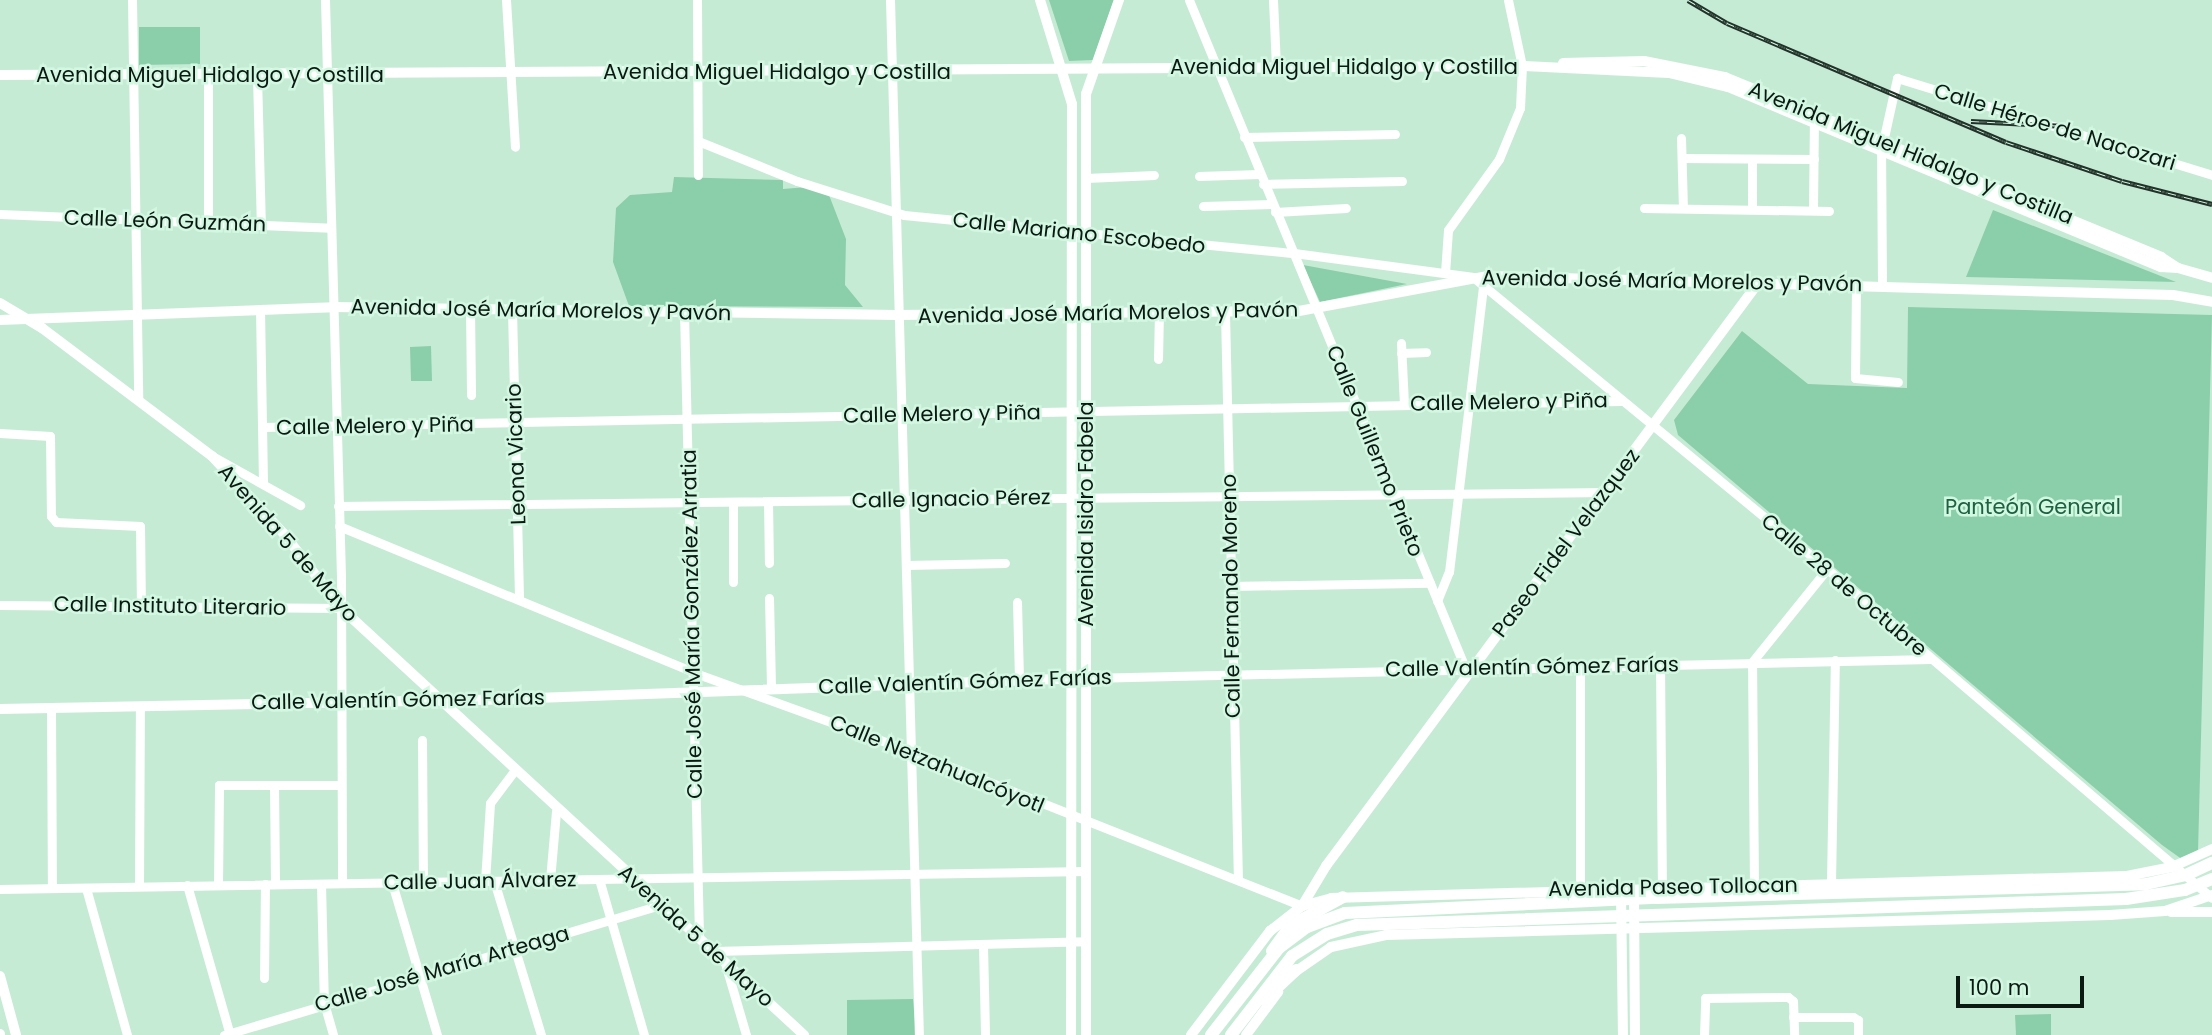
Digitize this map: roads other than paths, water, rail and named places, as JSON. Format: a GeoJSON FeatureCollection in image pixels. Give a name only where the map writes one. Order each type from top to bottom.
{"type":"FeatureCollection","features":[{"type":"Feature","properties":{"kind":"highway","name":"Avenida Paseo Tollocan"},"geometry":{"type":"LineString","coordinates":[[1212,1035],[1270,958],[1307,927],[1345,914],[1385,909],[2146,884],[2186,875],[2212,863]]}},
{"type":"Feature","properties":{"kind":"highway","name":"Avenida Paseo Tollocan"},"geometry":{"type":"LineString","coordinates":[[1231,1035],[1286,962],[1317,939],[1347,928],[1381,924],[2126,899],[2185,890],[2212,879]]}},
{"type":"Feature","properties":{"kind":"highway"},"geometry":{"type":"LineString","coordinates":[[1270,958],[1279,937],[1290,926],[1343,897]]}},
{"type":"Feature","properties":{"kind":"highway"},"geometry":{"type":"LineString","coordinates":[[1243,1019],[1296,970]]}},
{"type":"Feature","properties":{"kind":"main road","name":"Avenida Isidro Fabela"},"geometry":{"type":"LineString","coordinates":[[1040,0],[1072,96],[1073,679],[1068,872],[1071,1035]]}},
{"type":"Feature","properties":{"kind":"main road","name":"Avenida Isidro Fabela"},"geometry":{"type":"LineString","coordinates":[[1086,1035],[1086,87],[1119,0]]}},
{"type":"Feature","properties":{"kind":"main road","name":"Avenida Miguel Hidalgo y Costilla"},"geometry":{"type":"LineString","coordinates":[[0,75],[512,75],[1554,66],[1589,60],[1684,66],[1725,77],[1814,122],[1882,146],[2167,259],[2190,273],[2212,278]]}},
{"type":"Feature","properties":{"kind":"main road"},"geometry":{"type":"LineString","coordinates":[[2186,296],[2190,273]]}},
{"type":"Feature","properties":{"kind":"main road","name":"Avenida José María Morelos y Pavón"},"geometry":{"type":"LineString","coordinates":[[0,320],[333,307],[897,315],[1225,313],[1318,310],[1472,277],[1882,285],[2186,296],[2212,302]]}},
{"type":"Feature","properties":{"kind":"main road","name":"Paseo Fidel Velazquez"},"geometry":{"type":"LineString","coordinates":[[1302,906],[1326,866],[1469,670],[1606,492],[1758,283]]}},
{"type":"Feature","properties":{"kind":"main road","name":"Avenida 5 de Mayo"},"geometry":{"type":"LineString","coordinates":[[0,303],[29,319],[241,476],[341,608],[556,811],[699,936],[804,1035]]}},
{"type":"Feature","properties":{"kind":"main road","name":"Calle Valentín Gómez Farías"},"geometry":{"type":"LineString","coordinates":[[0,709],[439,701],[1087,678]]}},
{"type":"Feature","properties":{"kind":"main road","name":"Avenida Paseo Tollocan"},"geometry":{"type":"LineString","coordinates":[[1191,1035],[1270,931],[1302,906],[1343,897],[1580,888],[1754,887],[2100,877],[2172,867],[2212,849]]}},
{"type":"Feature","properties":{"kind":"main road"},"geometry":{"type":"LineString","coordinates":[[2100,877],[2117,895],[2117,905],[2110,915]]}},
{"type":"Feature","properties":{"kind":"main road"},"geometry":{"type":"LineString","coordinates":[[1621,887],[1623,1035]]}},
{"type":"Feature","properties":{"kind":"main road"},"geometry":{"type":"LineString","coordinates":[[1633,887],[1638,1034]]}},
{"type":"Feature","properties":{"kind":"main road"},"geometry":{"type":"LineString","coordinates":[[1681,887],[1670,900],[1668,911],[1675,926],[1682,927]]}},
{"type":"Feature","properties":{"kind":"main road"},"geometry":{"type":"LineString","coordinates":[[1580,888],[1592,896],[1598,909],[1594,924],[1583,930]]}},
{"type":"Feature","properties":{"kind":"main road"},"geometry":{"type":"LineString","coordinates":[[1495,932],[1486,919],[1487,908],[1503,891]]}},
{"type":"Feature","properties":{"kind":"main road","name":"Avenida Paseo Tollocan"},"geometry":{"type":"LineString","coordinates":[[1246,1035],[1296,970],[1331,947],[1363,938],[2110,915],[2165,911],[2211,897]]}},
{"type":"Feature","properties":{"kind":"main road"},"geometry":{"type":"LineString","coordinates":[[2165,911],[2212,912]]}},
{"type":"Feature","properties":{"kind":"main road"},"geometry":{"type":"LineString","coordinates":[[0,976],[16,1035]]}},
{"type":"Feature","properties":{"kind":"street"},"geometry":{"type":"LineString","coordinates":[[132,0],[139,316],[138,399]]}},
{"type":"Feature","properties":{"kind":"street"},"geometry":{"type":"LineString","coordinates":[[325,0],[341,608],[338,785],[342,883]]}},
{"type":"Feature","properties":{"kind":"street"},"geometry":{"type":"LineString","coordinates":[[506,0],[507,60],[512,75],[515,147]]}},
{"type":"Feature","properties":{"kind":"street"},"geometry":{"type":"LineString","coordinates":[[697,0],[698,175]]}},
{"type":"Feature","properties":{"kind":"street"},"geometry":{"type":"LineString","coordinates":[[890,0],[897,315],[917,874],[919,1035]]}},
{"type":"Feature","properties":{"kind":"street","name":"Calle Guillermo Prieto"},"geometry":{"type":"LineString","coordinates":[[1189,0],[1391,492],[1469,670]]}},
{"type":"Feature","properties":{"kind":"street"},"geometry":{"type":"LineString","coordinates":[[1273,0],[1276,67]]}},
{"type":"Feature","properties":{"kind":"street"},"geometry":{"type":"LineString","coordinates":[[1444,273],[1448,230],[1499,159],[1515,125],[1522,66],[1508,0]]}},
{"type":"Feature","properties":{"kind":"street"},"geometry":{"type":"LineString","coordinates":[[208,76],[208,223]]}},
{"type":"Feature","properties":{"kind":"street"},"geometry":{"type":"LineString","coordinates":[[257,76],[261,225]]}},
{"type":"Feature","properties":{"kind":"street","name":"Calle Héroe de Nacozari"},"geometry":{"type":"LineString","coordinates":[[1882,146],[1897,78],[2212,175]]}},
{"type":"Feature","properties":{"kind":"street"},"geometry":{"type":"LineString","coordinates":[[1813,210],[1814,122]]}},
{"type":"Feature","properties":{"kind":"street"},"geometry":{"type":"LineString","coordinates":[[1244,137],[1395,134]]}},
{"type":"Feature","properties":{"kind":"street"},"geometry":{"type":"LineString","coordinates":[[1681,138],[1684,208]]}},
{"type":"Feature","properties":{"kind":"street","name":"Calle Mariano Escobedo"},"geometry":{"type":"LineString","coordinates":[[698,141],[895,214],[1294,253],[1472,277]]}},
{"type":"Feature","properties":{"kind":"street"},"geometry":{"type":"LineString","coordinates":[[1882,146],[1882,285]]}},
{"type":"Feature","properties":{"kind":"street"},"geometry":{"type":"LineString","coordinates":[[1682,158],[1814,159]]}},
{"type":"Feature","properties":{"kind":"street"},"geometry":{"type":"LineString","coordinates":[[1752,159],[1752,209]]}},
{"type":"Feature","properties":{"kind":"street"},"geometry":{"type":"LineString","coordinates":[[1199,176],[1259,174]]}},
{"type":"Feature","properties":{"kind":"street"},"geometry":{"type":"LineString","coordinates":[[1086,178],[1154,175]]}},
{"type":"Feature","properties":{"kind":"street"},"geometry":{"type":"LineString","coordinates":[[1263,184],[1402,181]]}},
{"type":"Feature","properties":{"kind":"street"},"geometry":{"type":"LineString","coordinates":[[1203,206],[1346,208]]}},
{"type":"Feature","properties":{"kind":"street"},"geometry":{"type":"LineString","coordinates":[[1644,208],[1829,211]]}},
{"type":"Feature","properties":{"kind":"street","name":"Calle León Guzmán"},"geometry":{"type":"LineString","coordinates":[[0,214],[331,228]]}},
{"type":"Feature","properties":{"kind":"street","name":"Calle 28 de Octubre"},"geometry":{"type":"LineString","coordinates":[[1472,277],[1827,569],[2172,867],[2211,897]]}},
{"type":"Feature","properties":{"kind":"street"},"geometry":{"type":"LineString","coordinates":[[1856,285],[1856,379],[1898,382]]}},
{"type":"Feature","properties":{"kind":"street"},"geometry":{"type":"LineString","coordinates":[[1437,601],[1449,572],[1483,287]]}},
{"type":"Feature","properties":{"kind":"street"},"geometry":{"type":"LineString","coordinates":[[470,309],[471,395]]}},
{"type":"Feature","properties":{"kind":"street"},"geometry":{"type":"LineString","coordinates":[[260,310],[263,484]]}},
{"type":"Feature","properties":{"kind":"street","name":"Leona Vicario"},"geometry":{"type":"LineString","coordinates":[[512,310],[519,599]]}},
{"type":"Feature","properties":{"kind":"street","name":"Calle José María González Arratia"},"geometry":{"type":"LineString","coordinates":[[684,312],[695,673],[699,936]]}},
{"type":"Feature","properties":{"kind":"street"},"geometry":{"type":"LineString","coordinates":[[1158,313],[1158,359]]}},
{"type":"Feature","properties":{"kind":"street","name":"Calle Fernando Moreno"},"geometry":{"type":"LineString","coordinates":[[1225,313],[1238,880]]}},
{"type":"Feature","properties":{"kind":"street"},"geometry":{"type":"LineString","coordinates":[[1404,404],[1401,348],[1426,352]]}},
{"type":"Feature","properties":{"kind":"street","name":"Calle Melero y Piña"},"geometry":{"type":"LineString","coordinates":[[262,427],[1621,401]]}},
{"type":"Feature","properties":{"kind":"street"},"geometry":{"type":"LineString","coordinates":[[0,433],[50,436],[51,516],[56,522],[140,526],[141,607]]}},
{"type":"Feature","properties":{"kind":"street"},"geometry":{"type":"LineString","coordinates":[[241,476],[263,484],[300,506]]}},
{"type":"Feature","properties":{"kind":"street","name":"Calle Ignacio Pérez"},"geometry":{"type":"LineString","coordinates":[[338,506],[1458,491],[1606,492]]}},
{"type":"Feature","properties":{"kind":"street"},"geometry":{"type":"LineString","coordinates":[[733,502],[733,582]]}},
{"type":"Feature","properties":{"kind":"street"},"geometry":{"type":"LineString","coordinates":[[768,502],[769,563]]}},
{"type":"Feature","properties":{"kind":"street","name":"Calle Netzahualcóyotl"},"geometry":{"type":"LineString","coordinates":[[339,526],[695,673],[911,751],[1070,818],[1302,906]]}},
{"type":"Feature","properties":{"kind":"street"},"geometry":{"type":"LineString","coordinates":[[906,565],[1005,563]]}},
{"type":"Feature","properties":{"kind":"street"},"geometry":{"type":"LineString","coordinates":[[1754,887],[1752,662],[1827,569]]}},
{"type":"Feature","properties":{"kind":"street"},"geometry":{"type":"LineString","coordinates":[[1230,586],[1430,583]]}},
{"type":"Feature","properties":{"kind":"street"},"geometry":{"type":"LineString","coordinates":[[769,598],[771,690]]}},
{"type":"Feature","properties":{"kind":"street"},"geometry":{"type":"LineString","coordinates":[[1017,602],[1019,680]]}},
{"type":"Feature","properties":{"kind":"street","name":"Calle Instituto Literario"},"geometry":{"type":"LineString","coordinates":[[0,605],[341,608]]}},
{"type":"Feature","properties":{"kind":"street","name":"Calle Valentín Gómez Farías"},"geometry":{"type":"LineString","coordinates":[[1087,678],[1930,659]]}},
{"type":"Feature","properties":{"kind":"street"},"geometry":{"type":"LineString","coordinates":[[1831,883],[1835,660]]}},
{"type":"Feature","properties":{"kind":"street"},"geometry":{"type":"LineString","coordinates":[[1660,664],[1662,887]]}},
{"type":"Feature","properties":{"kind":"street"},"geometry":{"type":"LineString","coordinates":[[1580,667],[1580,888]]}},
{"type":"Feature","properties":{"kind":"street"},"geometry":{"type":"LineString","coordinates":[[139,886],[141,706]]}},
{"type":"Feature","properties":{"kind":"street"},"geometry":{"type":"LineString","coordinates":[[51,708],[52,888]]}},
{"type":"Feature","properties":{"kind":"street"},"geometry":{"type":"LineString","coordinates":[[422,740],[423,883]]}},
{"type":"Feature","properties":{"kind":"street"},"geometry":{"type":"LineString","coordinates":[[514,771],[490,803],[489,881],[516,948],[541,1035]]}},
{"type":"Feature","properties":{"kind":"street"},"geometry":{"type":"LineString","coordinates":[[218,885],[216,796],[223,783],[338,785]]}},
{"type":"Feature","properties":{"kind":"street"},"geometry":{"type":"LineString","coordinates":[[264,978],[274,785]]}},
{"type":"Feature","properties":{"kind":"street"},"geometry":{"type":"LineString","coordinates":[[550,880],[556,811]]}},
{"type":"Feature","properties":{"kind":"street","name":"Calle Juan Álvarez"},"geometry":{"type":"LineString","coordinates":[[0,889],[1086,871]]}},
{"type":"Feature","properties":{"kind":"street"},"geometry":{"type":"LineString","coordinates":[[599,879],[644,1035]]}},
{"type":"Feature","properties":{"kind":"street"},"geometry":{"type":"LineString","coordinates":[[392,883],[437,1035]]}},
{"type":"Feature","properties":{"kind":"street"},"geometry":{"type":"LineString","coordinates":[[321,884],[324,1003],[333,1035]]}},
{"type":"Feature","properties":{"kind":"street"},"geometry":{"type":"LineString","coordinates":[[187,885],[228,1034]]}},
{"type":"Feature","properties":{"kind":"street"},"geometry":{"type":"LineString","coordinates":[[86,888],[127,1035]]}},
{"type":"Feature","properties":{"kind":"street","name":"Calle José María Arteaga"},"geometry":{"type":"LineString","coordinates":[[228,1034],[324,1003],[421,977],[661,905]]}},
{"type":"Feature","properties":{"kind":"street"},"geometry":{"type":"LineString","coordinates":[[714,951],[1086,941]]}},
{"type":"Feature","properties":{"kind":"street"},"geometry":{"type":"LineString","coordinates":[[983,945],[985,1035]]}},
{"type":"Feature","properties":{"kind":"street"},"geometry":{"type":"LineString","coordinates":[[725,960],[746,1035]]}},
{"type":"Feature","properties":{"kind":"street"},"geometry":{"type":"LineString","coordinates":[[1704,1035],[1705,998],[1790,997],[1794,1035]]}},
{"type":"Feature","properties":{"kind":"street"},"geometry":{"type":"LineString","coordinates":[[1793,1017],[1853,1017],[1859,1024],[1858,1035]]}},
{"type":"Feature","properties":{"kind":"railway"},"geometry":{"type":"LineString","coordinates":[[1688,0],[1727,23],[2006,142],[2122,181],[2212,204]]}},
{"type":"Feature","properties":{"kind":"railway"},"geometry":{"type":"LineString","coordinates":[[1971,121],[2066,126]]}},
{"type":"Feature","properties":{"kind":"park label","name":"Panteón General"},"geometry":{"type":"Point","coordinates":[2033,507]}}]}
